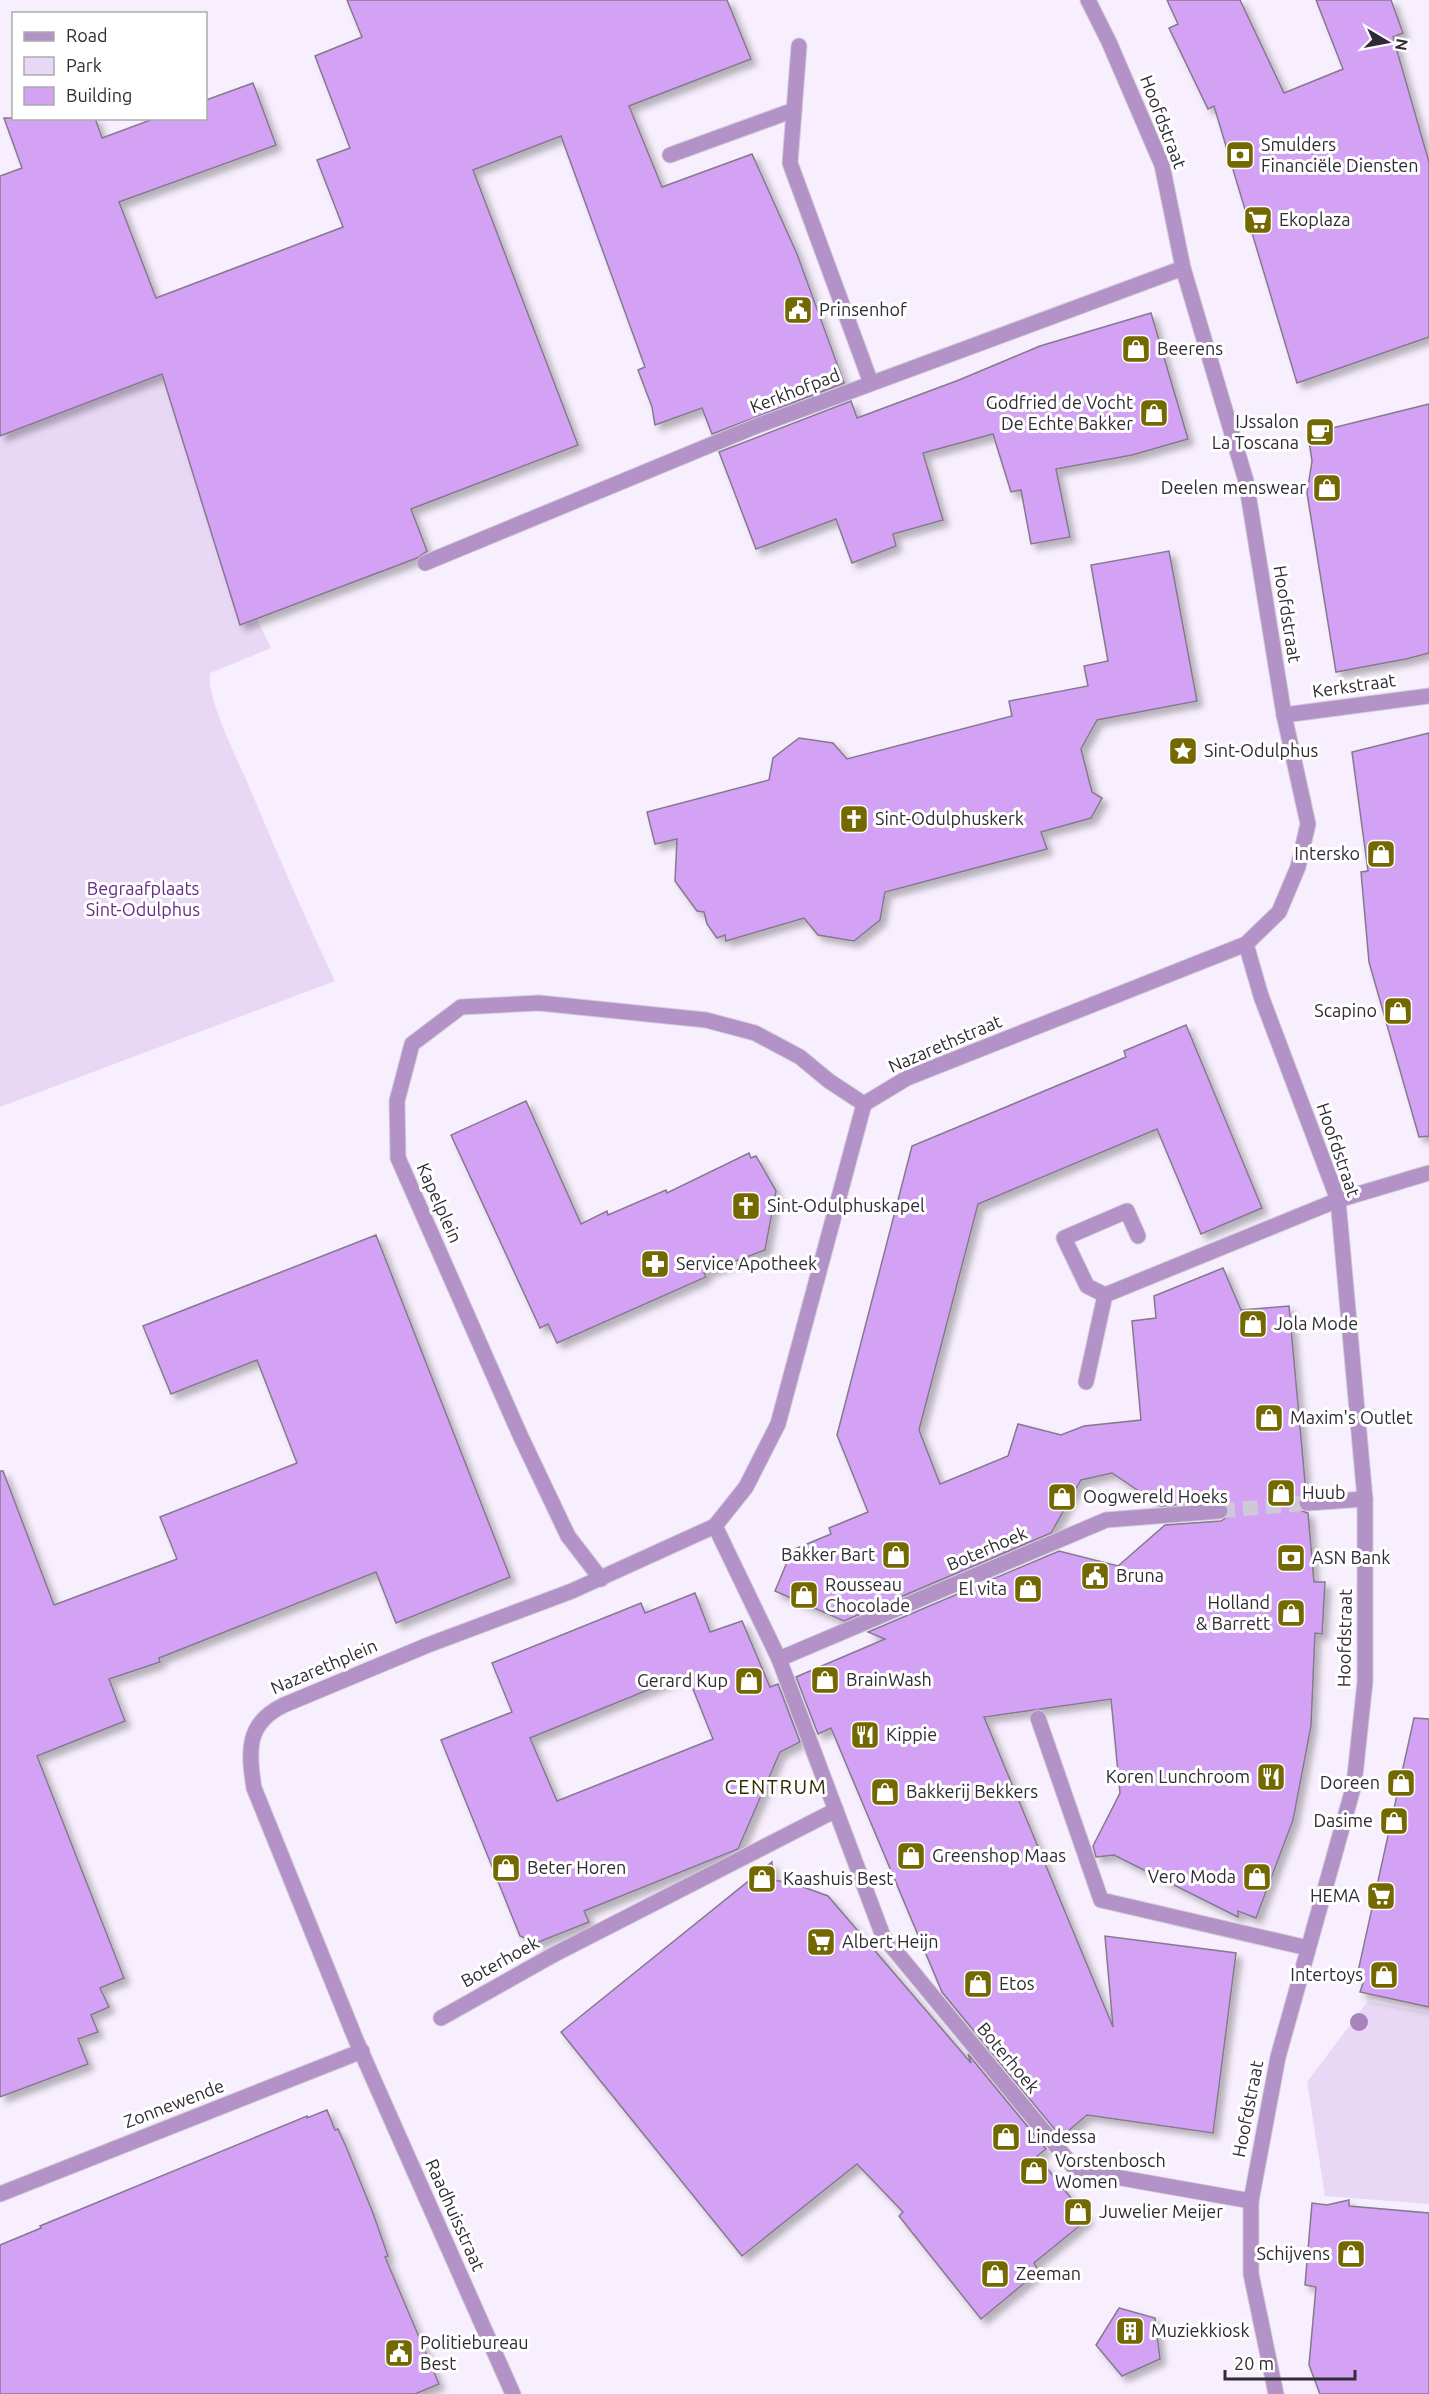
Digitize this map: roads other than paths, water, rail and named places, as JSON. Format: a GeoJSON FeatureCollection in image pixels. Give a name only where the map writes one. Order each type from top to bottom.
{"type":"FeatureCollection","features":[{"type":"Feature","properties":{"kind":"street","name":"Hoofdstraat"},"geometry":{"type":"LineString","coordinates":[[1088,0],[1109,42],[1162,165],[1183,268],[1246,481],[1284,716],[1308,824],[1298,867],[1279,912],[1246,944],[1261,996],[1338,1200],[1365,1499],[1365,1682],[1353,1785],[1278,2057],[1251,2201],[1251,2274],[1276,2394]]}},
{"type":"Feature","properties":{"kind":"street"},"geometry":{"type":"LineString","coordinates":[[799,46],[790,163],[871,383]]}},
{"type":"Feature","properties":{"kind":"street"},"geometry":{"type":"LineString","coordinates":[[670,154],[794,110]]}},
{"type":"Feature","properties":{"kind":"street","name":"Kerkhofpad"},"geometry":{"type":"LineString","coordinates":[[425,563],[754,427],[1183,268]]}},
{"type":"Feature","properties":{"kind":"street","name":"Kerkstraat"},"geometry":{"type":"LineString","coordinates":[[1284,716],[1429,696]]}},
{"type":"Feature","properties":{"kind":"street","name":"Nazarethstraat"},"geometry":{"type":"LineString","coordinates":[[864,1104],[907,1078],[1246,944]]}},
{"type":"Feature","properties":{"kind":"street","name":"Kapelplein"},"geometry":{"type":"LineString","coordinates":[[601,1579],[568,1536],[520,1436],[398,1158],[397,1101],[412,1044],[462,1007],[538,1003],[706,1020],[755,1033],[800,1058],[864,1104]]}},
{"type":"Feature","properties":{"kind":"street"},"geometry":{"type":"LineString","coordinates":[[601,1579],[715,1526],[746,1487],[778,1424],[864,1104]]}},
{"type":"Feature","properties":{"kind":"street"},"geometry":{"type":"LineString","coordinates":[[1138,1236],[1127,1211],[1064,1238],[1087,1286],[1105,1295],[1338,1200],[1429,1173]]}},
{"type":"Feature","properties":{"kind":"street"},"geometry":{"type":"LineString","coordinates":[[1086,1382],[1105,1295]]}},
{"type":"Feature","properties":{"kind":"street"},"geometry":{"type":"LineString","coordinates":[[1307,1503],[1365,1499]]}},
{"type":"Feature","properties":{"kind":"street","name":"Boterhoek"},"geometry":{"type":"LineString","coordinates":[[779,1659],[1106,1520],[1220,1511]]}},
{"type":"Feature","properties":{"kind":"street","name":"Boterhoek"},"geometry":{"type":"LineString","coordinates":[[715,1526],[779,1659],[883,1936],[1076,2170],[1251,2201]]}},
{"type":"Feature","properties":{"kind":"street","name":"Nazarethplein"},"geometry":{"type":"LineString","coordinates":[[362,2051],[254,1788],[249,1755],[254,1732],[268,1712],[428,1645],[601,1579]]}},
{"type":"Feature","properties":{"kind":"street"},"geometry":{"type":"LineString","coordinates":[[1038,1718],[1101,1900],[1308,1948]]}},
{"type":"Feature","properties":{"kind":"street","name":"Boterhoek"},"geometry":{"type":"LineString","coordinates":[[441,2018],[553,1954],[836,1810]]}},
{"type":"Feature","properties":{"kind":"street","name":"Zonnewende"},"geometry":{"type":"LineString","coordinates":[[0,2194],[362,2051]]}},
{"type":"Feature","properties":{"kind":"street","name":"Raadhuisstraat"},"geometry":{"type":"LineString","coordinates":[[362,2051],[513,2394]]}},
{"type":"Feature","properties":{"kind":"tunnel"},"geometry":{"type":"LineString","coordinates":[[1220,1511],[1307,1503]]}},
{"type":"Feature","properties":{"kind":"place","name":"Smulders Financiële Diensten"},"geometry":{"type":"Point","coordinates":[1240,155]}},
{"type":"Feature","properties":{"kind":"place","name":"Ekoplaza"},"geometry":{"type":"Point","coordinates":[1258,220]}},
{"type":"Feature","properties":{"kind":"place","name":"Prinsenhof"},"geometry":{"type":"Point","coordinates":[798,310]}},
{"type":"Feature","properties":{"kind":"place","name":"Beerens"},"geometry":{"type":"Point","coordinates":[1136,349]}},
{"type":"Feature","properties":{"kind":"place","name":"Godfried de Vocht De Echte Bakker"},"geometry":{"type":"Point","coordinates":[1154,413]}},
{"type":"Feature","properties":{"kind":"place","name":"IJssalon La Toscana"},"geometry":{"type":"Point","coordinates":[1320,432]}},
{"type":"Feature","properties":{"kind":"place","name":"Deelen menswear"},"geometry":{"type":"Point","coordinates":[1327,488]}},
{"type":"Feature","properties":{"kind":"place","name":"Sint-Odulphus"},"geometry":{"type":"Point","coordinates":[1183,751]}},
{"type":"Feature","properties":{"kind":"place","name":"Sint-Odulphuskerk"},"geometry":{"type":"Point","coordinates":[854,819]}},
{"type":"Feature","properties":{"kind":"place","name":"Intersko"},"geometry":{"type":"Point","coordinates":[1381,854]}},
{"type":"Feature","properties":{"kind":"place","name":"Scapino"},"geometry":{"type":"Point","coordinates":[1398,1011]}},
{"type":"Feature","properties":{"kind":"place","name":"Sint-Odulphuskapel"},"geometry":{"type":"Point","coordinates":[746,1206]}},
{"type":"Feature","properties":{"kind":"place","name":"Service Apotheek"},"geometry":{"type":"Point","coordinates":[655,1264]}},
{"type":"Feature","properties":{"kind":"place","name":"Jola Mode"},"geometry":{"type":"Point","coordinates":[1253,1324]}},
{"type":"Feature","properties":{"kind":"place","name":"Maxim's Outlet"},"geometry":{"type":"Point","coordinates":[1269,1418]}},
{"type":"Feature","properties":{"kind":"place","name":"Huub"},"geometry":{"type":"Point","coordinates":[1281,1493]}},
{"type":"Feature","properties":{"kind":"place","name":"Oogwereld Hoeks"},"geometry":{"type":"Point","coordinates":[1062,1497]}},
{"type":"Feature","properties":{"kind":"place","name":"Bakker Bart"},"geometry":{"type":"Point","coordinates":[896,1555]}},
{"type":"Feature","properties":{"kind":"place","name":"ASN Bank"},"geometry":{"type":"Point","coordinates":[1291,1558]}},
{"type":"Feature","properties":{"kind":"place","name":"Bruna"},"geometry":{"type":"Point","coordinates":[1095,1576]}},
{"type":"Feature","properties":{"kind":"place","name":"El vita"},"geometry":{"type":"Point","coordinates":[1028,1589]}},
{"type":"Feature","properties":{"kind":"place","name":"Rousseau Chocolade"},"geometry":{"type":"Point","coordinates":[804,1595]}},
{"type":"Feature","properties":{"kind":"place","name":"Holland & Barrett"},"geometry":{"type":"Point","coordinates":[1291,1613]}},
{"type":"Feature","properties":{"kind":"place","name":"BrainWash"},"geometry":{"type":"Point","coordinates":[825,1680]}},
{"type":"Feature","properties":{"kind":"place","name":"Gerard Kup"},"geometry":{"type":"Point","coordinates":[749,1681]}},
{"type":"Feature","properties":{"kind":"place","name":"Kippie"},"geometry":{"type":"Point","coordinates":[865,1735]}},
{"type":"Feature","properties":{"kind":"place","name":"Koren Lunchroom"},"geometry":{"type":"Point","coordinates":[1271,1777]}},
{"type":"Feature","properties":{"kind":"place","name":"Doreen"},"geometry":{"type":"Point","coordinates":[1401,1783]}},
{"type":"Feature","properties":{"kind":"place","name":"Bakkerij Bekkers"},"geometry":{"type":"Point","coordinates":[885,1792]}},
{"type":"Feature","properties":{"kind":"place","name":"Dasime"},"geometry":{"type":"Point","coordinates":[1394,1821]}},
{"type":"Feature","properties":{"kind":"place","name":"Greenshop Maas"},"geometry":{"type":"Point","coordinates":[911,1856]}},
{"type":"Feature","properties":{"kind":"place","name":"Beter Horen"},"geometry":{"type":"Point","coordinates":[506,1868]}},
{"type":"Feature","properties":{"kind":"place","name":"Vero Moda"},"geometry":{"type":"Point","coordinates":[1257,1877]}},
{"type":"Feature","properties":{"kind":"place","name":"Kaashuis Best"},"geometry":{"type":"Point","coordinates":[762,1879]}},
{"type":"Feature","properties":{"kind":"place","name":"HEMA"},"geometry":{"type":"Point","coordinates":[1381,1896]}},
{"type":"Feature","properties":{"kind":"place","name":"Albert Heijn"},"geometry":{"type":"Point","coordinates":[821,1942]}},
{"type":"Feature","properties":{"kind":"place","name":"Intertoys"},"geometry":{"type":"Point","coordinates":[1384,1975]}},
{"type":"Feature","properties":{"kind":"place","name":"Etos"},"geometry":{"type":"Point","coordinates":[978,1984]}},
{"type":"Feature","properties":{"kind":"place","name":"Lindessa"},"geometry":{"type":"Point","coordinates":[1006,2137]}},
{"type":"Feature","properties":{"kind":"place","name":"Vorstenbosch Women"},"geometry":{"type":"Point","coordinates":[1034,2171]}},
{"type":"Feature","properties":{"kind":"place","name":"Juwelier Meijer"},"geometry":{"type":"Point","coordinates":[1078,2212]}},
{"type":"Feature","properties":{"kind":"place","name":"Schijvens"},"geometry":{"type":"Point","coordinates":[1351,2254]}},
{"type":"Feature","properties":{"kind":"place","name":"Zeeman"},"geometry":{"type":"Point","coordinates":[995,2274]}},
{"type":"Feature","properties":{"kind":"place","name":"Muziekkiosk"},"geometry":{"type":"Point","coordinates":[1130,2331]}},
{"type":"Feature","properties":{"kind":"place","name":"Politiebureau Best"},"geometry":{"type":"Point","coordinates":[399,2353]}},
{"type":"Feature","properties":{"kind":"district","name":"CENTRUM"},"geometry":{"type":"Point","coordinates":[776,1787]}},
{"type":"Feature","properties":{"kind":"park label","name":"Begraafplaats Sint-Odulphus"},"geometry":{"type":"Point","coordinates":[143,899]}}]}
